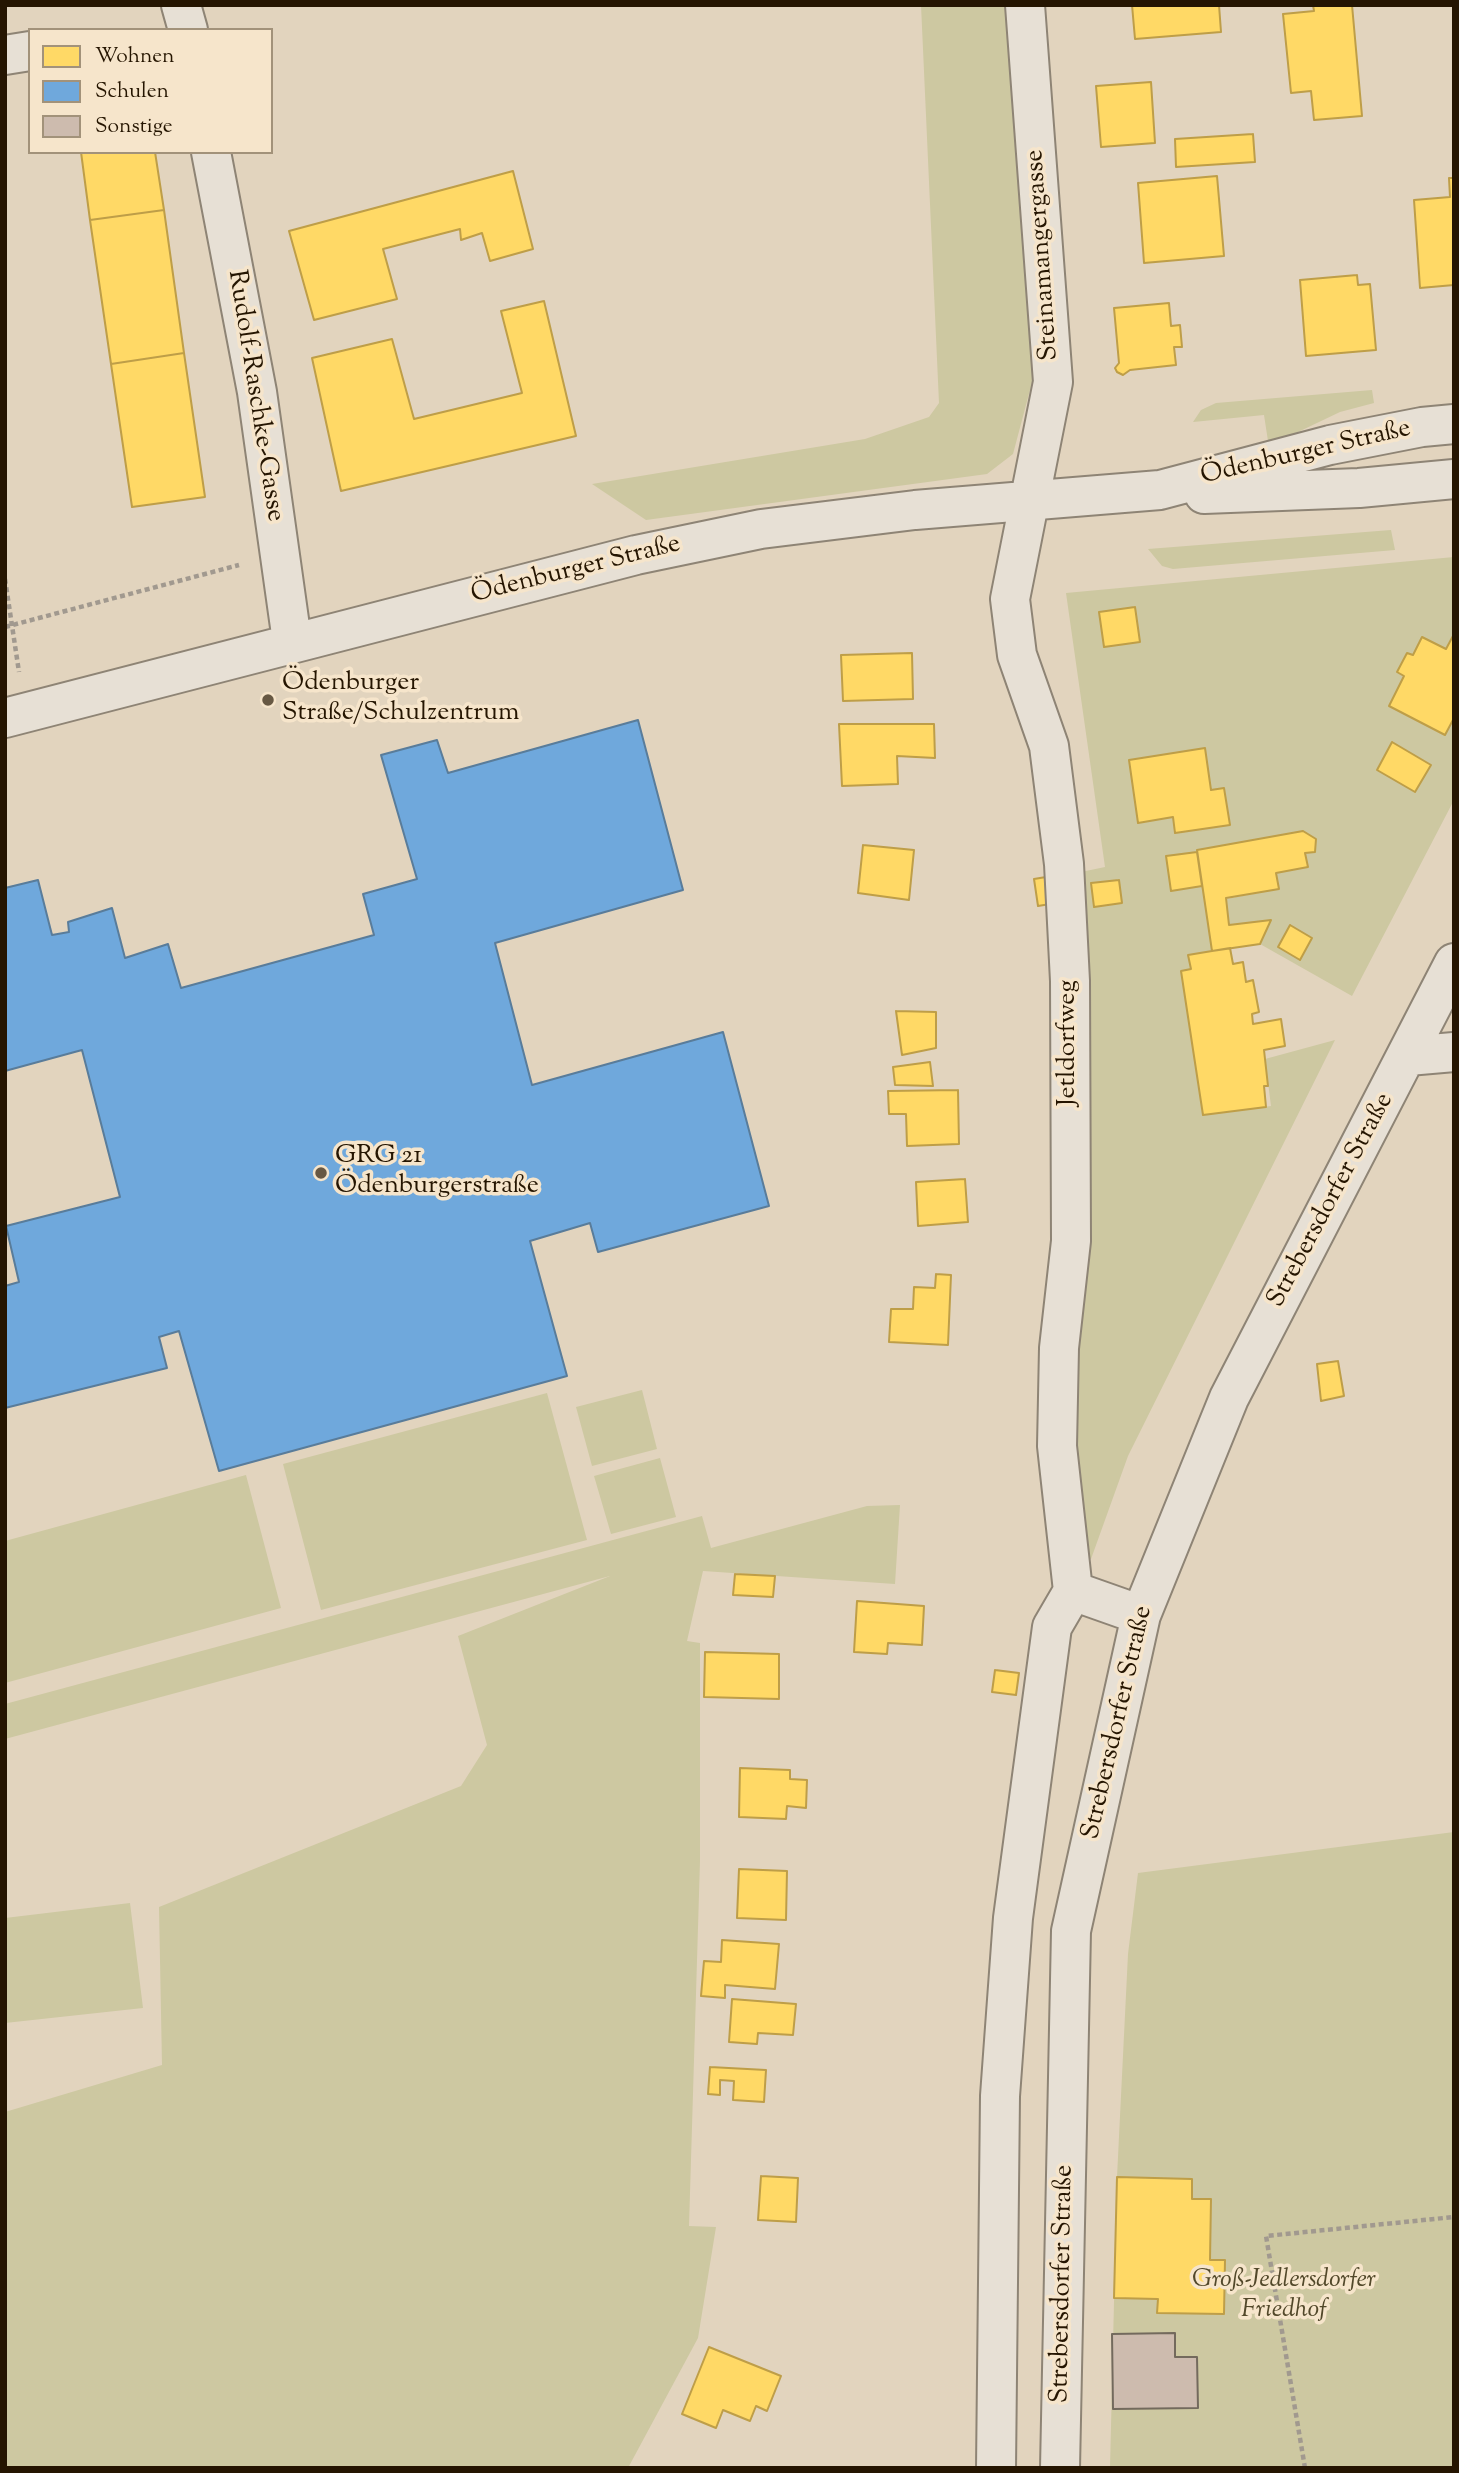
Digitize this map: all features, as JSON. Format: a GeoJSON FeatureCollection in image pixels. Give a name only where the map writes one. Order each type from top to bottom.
{"type":"FeatureCollection","features":[{"type":"Feature","properties":{"kind":"street"},"geometry":{"type":"LineString","coordinates":[[181,5],[187,28]]}},
{"type":"Feature","properties":{"kind":"street","name":"Steinamangergasse"},"geometry":{"type":"LineString","coordinates":[[1025,5],[1053,382],[1032,502]]}},
{"type":"Feature","properties":{"kind":"street"},"geometry":{"type":"LineString","coordinates":[[5,55],[28,51]]}},
{"type":"Feature","properties":{"kind":"street","name":"Rudolf-Raschke-Gasse"},"geometry":{"type":"LineString","coordinates":[[211,154],[257,393],[292,641]]}},
{"type":"Feature","properties":{"kind":"street","name":"Ödenburger Straße"},"geometry":{"type":"LineString","coordinates":[[16,716],[292,641],[636,555],[761,529],[915,510],[1160,490],[1330,445],[1422,426],[1454,424]]}},
{"type":"Feature","properties":{"kind":"street","name":"Ödenburger Straße"},"geometry":{"type":"LineString","coordinates":[[1160,490],[1214,494],[1359,488],[1454,479]]}},
{"type":"Feature","properties":{"kind":"street","name":"Jetldorfweg"},"geometry":{"type":"LineString","coordinates":[[1032,502],[1010,599],[1017,655],[1049,746],[1064,864],[1070,981],[1071,1241],[1059,1348],[1057,1446],[1073,1591]]}},
{"type":"Feature","properties":{"kind":"street","name":"Strebersdorfer Straße"},"geometry":{"type":"LineString","coordinates":[[1060,2468],[1071,1931],[1141,1615],[1229,1398],[1408,1056],[1454,962]]}},
{"type":"Feature","properties":{"kind":"street"},"geometry":{"type":"LineString","coordinates":[[1408,1056],[1454,1052]]}},
{"type":"Feature","properties":{"kind":"street"},"geometry":{"type":"LineString","coordinates":[[996,2468],[1000,2096],[1013,1918],[1052,1627],[1073,1591],[1141,1615]]}},
{"type":"Feature","properties":{"kind":"path"},"geometry":{"type":"LineString","coordinates":[[5,627],[281,554]]}},
{"type":"Feature","properties":{"kind":"path"},"geometry":{"type":"LineString","coordinates":[[5,579],[12,625],[16,716]]}},
{"type":"Feature","properties":{"kind":"path"},"geometry":{"type":"LineString","coordinates":[[1305,2468],[1266,2236],[1454,2217]]}},
{"type":"Feature","properties":{"kind":"green space"},"geometry":{"type":"Polygon","coordinates":[[[921,5],[1010,5],[1039,356],[1013,454],[987,474],[646,520],[592,484],[865,439],[929,417],[939,403],[921,5]]]}},
{"type":"Feature","properties":{"kind":"green space"},"geometry":{"type":"Polygon","coordinates":[[[1372,390],[1374,403],[1340,412],[1275,443],[1268,441],[1264,415],[1193,422],[1201,410],[1216,403],[1372,390]]]}},
{"type":"Feature","properties":{"kind":"green space"},"geometry":{"type":"Polygon","coordinates":[[[1391,530],[1395,550],[1173,569],[1162,566],[1148,549],[1391,530]]]}},
{"type":"Feature","properties":{"kind":"green space"},"geometry":{"type":"Polygon","coordinates":[[[1454,557],[1454,800],[1352,996],[1260,944],[1270,920],[1229,925],[1226,899],[1279,889],[1276,873],[1307,867],[1305,853],[1315,852],[1316,839],[1303,831],[1197,850],[1212,951],[1188,955],[1191,969],[1181,971],[1203,1115],[1271,1106],[1265,1059],[1335,1040],[1128,1456],[1091,1559],[1085,1556],[1067,1449],[1081,872],[1105,867],[1066,593],[1454,557]]]}},
{"type":"Feature","properties":{"kind":"green space"},"geometry":{"type":"Polygon","coordinates":[[[642,1390],[657,1449],[592,1466],[576,1407],[642,1390]]]}},
{"type":"Feature","properties":{"kind":"green space"},"geometry":{"type":"Polygon","coordinates":[[[547,1393],[587,1540],[321,1610],[283,1464],[547,1393]]]}},
{"type":"Feature","properties":{"kind":"green space"},"geometry":{"type":"Polygon","coordinates":[[[660,1458],[676,1517],[611,1534],[594,1476],[660,1458]]]}},
{"type":"Feature","properties":{"kind":"green space"},"geometry":{"type":"Polygon","coordinates":[[[246,1475],[281,1608],[5,1683],[5,1541],[246,1475]]]}},
{"type":"Feature","properties":{"kind":"green space"},"geometry":{"type":"Polygon","coordinates":[[[900,1505],[895,1584],[703,1571],[687,1641],[700,1643],[700,1861],[689,2226],[716,2227],[698,2338],[628,2468],[5,2468],[5,2112],[162,2065],[159,1907],[461,1786],[487,1745],[458,1636],[610,1576],[5,1739],[5,1704],[702,1516],[711,1548],[867,1506],[900,1505]]]}},
{"type":"Feature","properties":{"kind":"green space","name":"Groß-Jedlersdorfer Friedhof"},"geometry":{"type":"Polygon","coordinates":[[[1454,1832],[1454,2468],[1110,2468],[1117,2177],[1128,1954],[1138,1873],[1454,1832]]]}},
{"type":"Feature","properties":{"kind":"green space"},"geometry":{"type":"Polygon","coordinates":[[[130,1903],[143,2008],[5,2023],[5,1918],[130,1903]]]}},
{"type":"Feature","properties":{"kind":"building: Wohnen"},"geometry":{"type":"Polygon","coordinates":[[[1132,5],[1219,5],[1221,32],[1135,39],[1132,5]]]}},
{"type":"Feature","properties":{"kind":"building: Wohnen"},"geometry":{"type":"Polygon","coordinates":[[[1313,5],[1352,5],[1362,116],[1314,120],[1311,91],[1291,93],[1283,14],[1314,11],[1313,5]]]}},
{"type":"Feature","properties":{"kind":"building: Wohnen"},"geometry":{"type":"Polygon","coordinates":[[[1151,82],[1155,143],[1101,147],[1096,86],[1151,82]]]}},
{"type":"Feature","properties":{"kind":"building: Wohnen"},"geometry":{"type":"Polygon","coordinates":[[[1253,134],[1255,162],[1176,167],[1175,139],[1253,134]]]}},
{"type":"Feature","properties":{"kind":"building: Wohnen"},"geometry":{"type":"Polygon","coordinates":[[[81,154],[155,154],[164,210],[90,220],[81,154]]]}},
{"type":"Feature","properties":{"kind":"building: Wohnen"},"geometry":{"type":"Polygon","coordinates":[[[513,171],[533,249],[490,261],[482,233],[461,240],[460,229],[383,249],[397,299],[314,320],[289,231],[513,171]]]}},
{"type":"Feature","properties":{"kind":"building: Wohnen"},"geometry":{"type":"Polygon","coordinates":[[[1217,176],[1224,256],[1144,263],[1138,183],[1217,176]]]}},
{"type":"Feature","properties":{"kind":"building: Wohnen"},"geometry":{"type":"Polygon","coordinates":[[[1449,178],[1454,178],[1454,285],[1420,288],[1414,200],[1450,197],[1449,178]]]}},
{"type":"Feature","properties":{"kind":"building: Wohnen"},"geometry":{"type":"Polygon","coordinates":[[[164,210],[184,353],[111,364],[90,220],[164,210]]]}},
{"type":"Feature","properties":{"kind":"building: Wohnen"},"geometry":{"type":"Polygon","coordinates":[[[1357,275],[1358,285],[1370,284],[1376,350],[1306,356],[1300,280],[1357,275]]]}},
{"type":"Feature","properties":{"kind":"building: Wohnen"},"geometry":{"type":"Polygon","coordinates":[[[544,301],[576,436],[341,491],[312,358],[392,339],[414,419],[522,393],[501,311],[544,301]]]}},
{"type":"Feature","properties":{"kind":"building: Wohnen"},"geometry":{"type":"Polygon","coordinates":[[[1169,303],[1171,326],[1180,325],[1182,347],[1174,347],[1176,365],[1130,370],[1123,375],[1117,372],[1115,368],[1119,363],[1114,308],[1169,303]]]}},
{"type":"Feature","properties":{"kind":"building: Wohnen"},"geometry":{"type":"Polygon","coordinates":[[[184,353],[205,497],[132,507],[111,364],[184,353]]]}},
{"type":"Feature","properties":{"kind":"building: Wohnen"},"geometry":{"type":"Polygon","coordinates":[[[1135,607],[1140,642],[1104,647],[1099,612],[1135,607]]]}},
{"type":"Feature","properties":{"kind":"building: Wohnen"},"geometry":{"type":"Polygon","coordinates":[[[1454,634],[1454,718],[1445,735],[1389,706],[1404,676],[1397,672],[1407,653],[1413,655],[1422,637],[1446,649],[1454,634]]]}},
{"type":"Feature","properties":{"kind":"building: Wohnen"},"geometry":{"type":"Polygon","coordinates":[[[912,653],[913,699],[843,701],[841,655],[912,653]]]}},
{"type":"Feature","properties":{"kind":"building: Wohnen"},"geometry":{"type":"Polygon","coordinates":[[[839,724],[934,724],[935,758],[897,756],[898,784],[842,786],[839,724]]]}},
{"type":"Feature","properties":{"kind":"building: Wohnen"},"geometry":{"type":"Polygon","coordinates":[[[1392,742],[1431,765],[1415,792],[1377,770],[1392,742]]]}},
{"type":"Feature","properties":{"kind":"building: Wohnen"},"geometry":{"type":"Polygon","coordinates":[[[1205,748],[1211,790],[1224,788],[1230,825],[1175,833],[1173,817],[1138,823],[1129,760],[1205,748]]]}},
{"type":"Feature","properties":{"kind":"building: Wohnen"},"geometry":{"type":"Polygon","coordinates":[[[1303,831],[1316,839],[1315,852],[1305,853],[1308,867],[1276,873],[1279,889],[1226,898],[1229,925],[1271,920],[1260,944],[1212,951],[1197,850],[1303,831]]]}},
{"type":"Feature","properties":{"kind":"building: Wohnen"},"geometry":{"type":"Polygon","coordinates":[[[863,845],[914,850],[909,900],[858,893],[863,845]]]}},
{"type":"Feature","properties":{"kind":"building: Wohnen"},"geometry":{"type":"Polygon","coordinates":[[[1197,852],[1202,886],[1171,891],[1166,856],[1197,852]]]}},
{"type":"Feature","properties":{"kind":"building: Wohnen"},"geometry":{"type":"Polygon","coordinates":[[[1052,876],[1056,903],[1038,906],[1034,879],[1052,876]]]}},
{"type":"Feature","properties":{"kind":"building: Wohnen"},"geometry":{"type":"Polygon","coordinates":[[[1119,880],[1122,903],[1094,907],[1091,883],[1119,880]]]}},
{"type":"Feature","properties":{"kind":"building: Wohnen"},"geometry":{"type":"Polygon","coordinates":[[[1290,925],[1312,938],[1300,960],[1278,947],[1290,925]]]}},
{"type":"Feature","properties":{"kind":"building: Wohnen"},"geometry":{"type":"Polygon","coordinates":[[[1230,948],[1233,964],[1243,962],[1246,982],[1253,980],[1259,1012],[1252,1014],[1253,1024],[1281,1019],[1285,1046],[1264,1050],[1268,1086],[1264,1086],[1266,1107],[1203,1115],[1181,971],[1191,969],[1188,955],[1230,948]]]}},
{"type":"Feature","properties":{"kind":"building: Wohnen"},"geometry":{"type":"Polygon","coordinates":[[[896,1011],[936,1012],[936,1048],[902,1055],[896,1011]]]}},
{"type":"Feature","properties":{"kind":"building: Wohnen"},"geometry":{"type":"Polygon","coordinates":[[[930,1062],[933,1086],[895,1085],[893,1067],[930,1062]]]}},
{"type":"Feature","properties":{"kind":"building: Wohnen"},"geometry":{"type":"Polygon","coordinates":[[[958,1090],[959,1144],[907,1146],[906,1114],[889,1114],[888,1091],[958,1090]]]}},
{"type":"Feature","properties":{"kind":"building: Wohnen"},"geometry":{"type":"Polygon","coordinates":[[[965,1179],[968,1222],[918,1226],[916,1182],[965,1179]]]}},
{"type":"Feature","properties":{"kind":"building: Wohnen"},"geometry":{"type":"Polygon","coordinates":[[[936,1274],[951,1275],[948,1345],[889,1342],[891,1309],[913,1309],[914,1287],[935,1288],[936,1274]]]}},
{"type":"Feature","properties":{"kind":"building: Wohnen"},"geometry":{"type":"Polygon","coordinates":[[[1338,1361],[1344,1396],[1321,1401],[1317,1364],[1338,1361]]]}},
{"type":"Feature","properties":{"kind":"building: Wohnen"},"geometry":{"type":"Polygon","coordinates":[[[735,1574],[775,1576],[773,1597],[733,1595],[735,1574]]]}},
{"type":"Feature","properties":{"kind":"building: Wohnen"},"geometry":{"type":"Polygon","coordinates":[[[857,1601],[924,1606],[922,1645],[888,1643],[887,1654],[854,1652],[857,1601]]]}},
{"type":"Feature","properties":{"kind":"building: Wohnen"},"geometry":{"type":"Polygon","coordinates":[[[705,1652],[779,1654],[779,1699],[704,1697],[705,1652]]]}},
{"type":"Feature","properties":{"kind":"building: Wohnen"},"geometry":{"type":"Polygon","coordinates":[[[995,1670],[1019,1673],[1016,1695],[992,1692],[995,1670]]]}},
{"type":"Feature","properties":{"kind":"building: Wohnen"},"geometry":{"type":"Polygon","coordinates":[[[740,1768],[790,1770],[790,1779],[807,1780],[806,1808],[787,1806],[786,1819],[739,1817],[740,1768]]]}},
{"type":"Feature","properties":{"kind":"building: Wohnen"},"geometry":{"type":"Polygon","coordinates":[[[739,1869],[787,1871],[786,1920],[737,1918],[739,1869]]]}},
{"type":"Feature","properties":{"kind":"building: Wohnen"},"geometry":{"type":"Polygon","coordinates":[[[722,1940],[779,1944],[775,1989],[725,1985],[725,1998],[701,1996],[704,1961],[721,1962],[722,1940]]]}},
{"type":"Feature","properties":{"kind":"building: Wohnen"},"geometry":{"type":"Polygon","coordinates":[[[732,1999],[796,2004],[793,2035],[758,2033],[757,2044],[729,2042],[732,1999]]]}},
{"type":"Feature","properties":{"kind":"building: Wohnen"},"geometry":{"type":"Polygon","coordinates":[[[710,2067],[766,2070],[764,2102],[733,2100],[734,2081],[720,2080],[720,2095],[708,2094],[710,2067]]]}},
{"type":"Feature","properties":{"kind":"building: Wohnen"},"geometry":{"type":"Polygon","coordinates":[[[761,2176],[798,2178],[796,2222],[758,2220],[761,2176]]]}},
{"type":"Feature","properties":{"kind":"building: Wohnen"},"geometry":{"type":"Polygon","coordinates":[[[1117,2177],[1192,2179],[1192,2199],[1211,2199],[1210,2260],[1225,2260],[1224,2314],[1157,2313],[1158,2299],[1114,2298],[1117,2177]]]}},
{"type":"Feature","properties":{"kind":"building: Wohnen"},"geometry":{"type":"Polygon","coordinates":[[[709,2347],[781,2376],[767,2411],[756,2406],[750,2421],[723,2410],[716,2428],[682,2414],[709,2347]]]}},
{"type":"Feature","properties":{"kind":"building: Schulen"},"geometry":{"type":"Polygon","coordinates":[[[638,720],[683,890],[495,943],[532,1085],[723,1032],[769,1206],[598,1252],[590,1223],[530,1241],[567,1376],[219,1471],[179,1331],[159,1337],[167,1368],[5,1408],[5,1286],[19,1282],[6,1226],[120,1197],[82,1050],[5,1071],[5,888],[38,880],[52,935],[69,932],[68,922],[112,908],[125,958],[168,944],[181,988],[374,935],[363,894],[417,879],[381,755],[437,740],[448,773],[638,720]]]}},
{"type":"Feature","properties":{"kind":"building: Sonstige"},"geometry":{"type":"Polygon","coordinates":[[[1175,2333],[1175,2357],[1197,2357],[1198,2408],[1113,2409],[1112,2334],[1175,2333]]]}},
{"type":"Feature","properties":{"kind":"place","name":"Ödenburger Straße/Schulzentrum"},"geometry":{"type":"Point","coordinates":[268,700]}},
{"type":"Feature","properties":{"kind":"place","name":"GRG 21 Ödenburgerstraße"},"geometry":{"type":"Point","coordinates":[321,1173]}}]}
